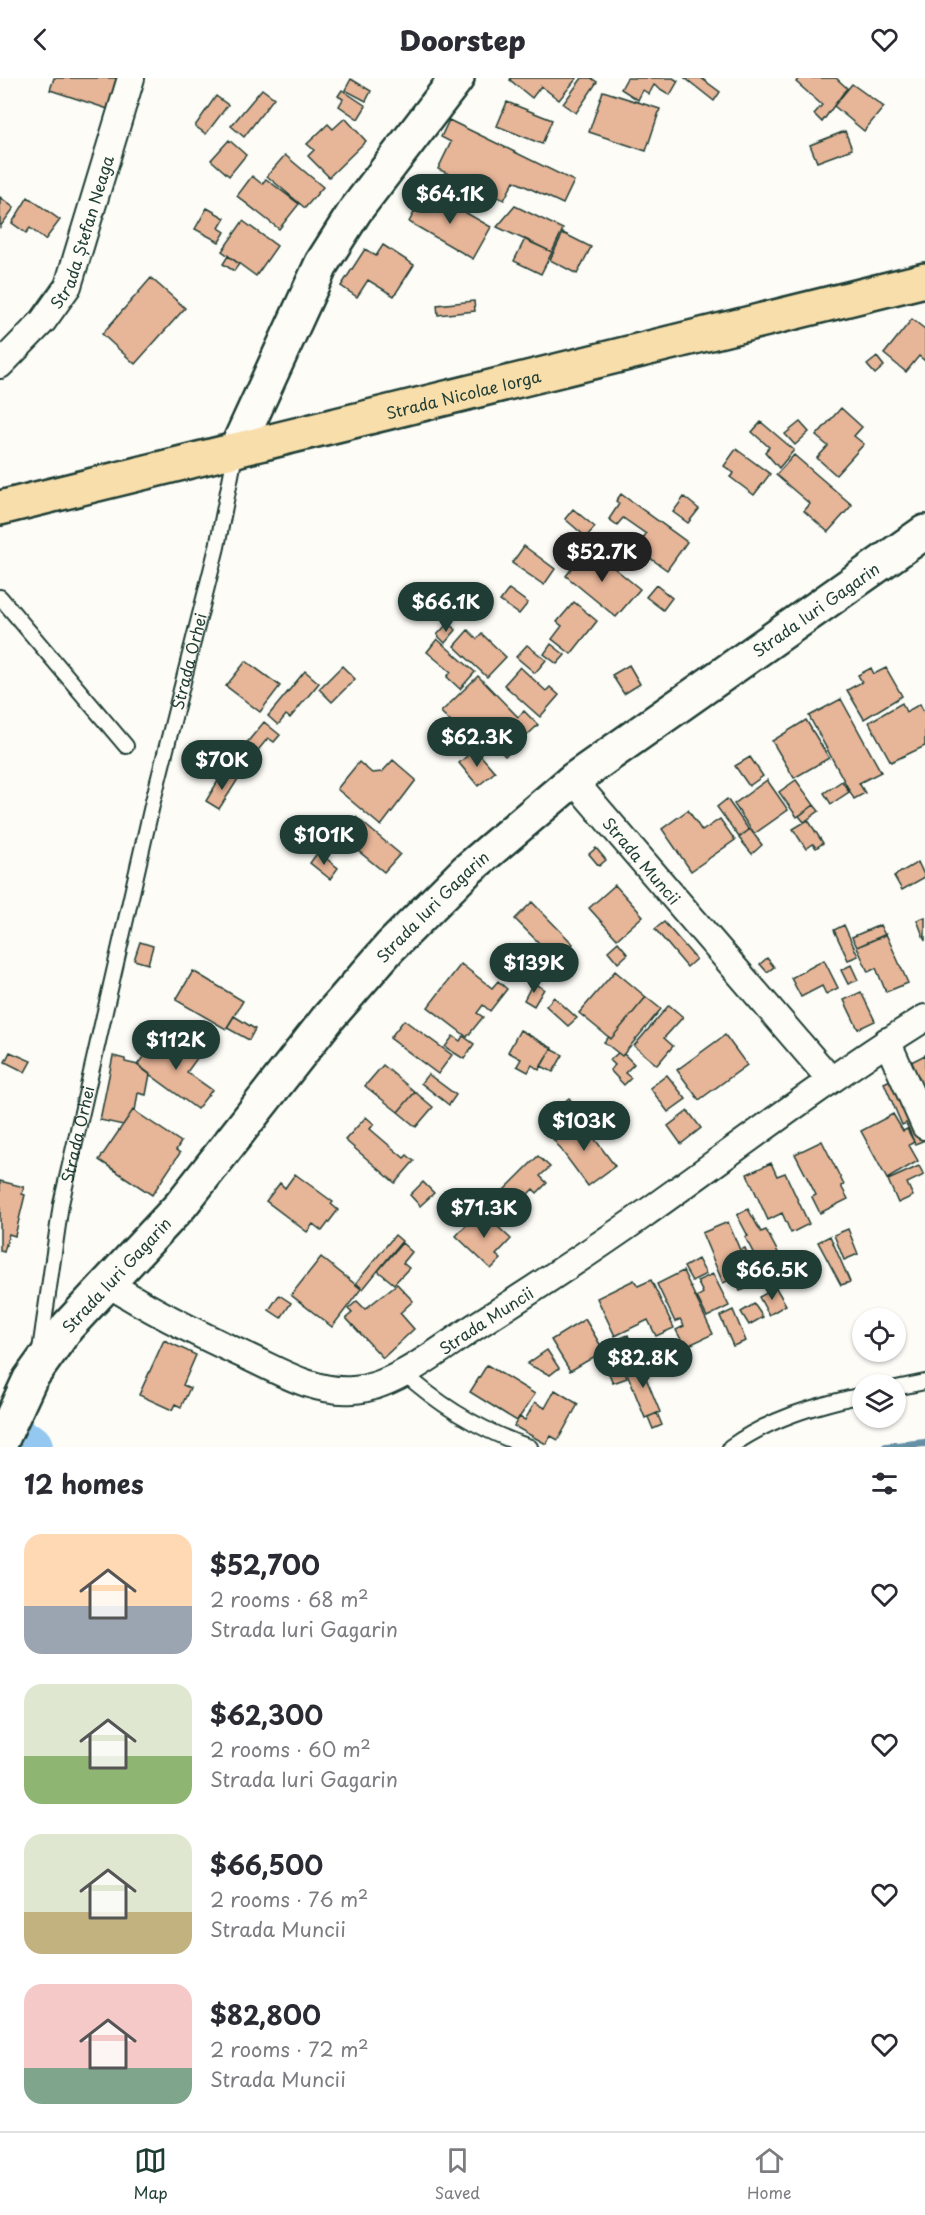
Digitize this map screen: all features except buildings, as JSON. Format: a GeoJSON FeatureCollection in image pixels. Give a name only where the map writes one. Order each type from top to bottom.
{"type":"FeatureCollection","features":[{"type":"Feature","properties":{"kind":"main road","name":"Strada Nicolae Iorga"},"geometry":{"type":"LineString","coordinates":[[0,508],[925,280]]}},
{"type":"Feature","properties":{"kind":"street","name":"Strada Ștefan Neaga"},"geometry":{"type":"LineString","coordinates":[[0,365],[44,321],[68,286],[131,78]]}},
{"type":"Feature","properties":{"kind":"street","name":"Strada Orhei"},"geometry":{"type":"LineString","coordinates":[[236,450],[322,263],[355,211],[458,78]]}},
{"type":"Feature","properties":{"kind":"street","name":"Strada Iuri Gagarin"},"geometry":{"type":"LineString","coordinates":[[0,1444],[34,1374],[68,1326],[181,1205],[328,1018],[390,947],[467,870],[573,780],[925,532]]}},
{"type":"Feature","properties":{"kind":"street","name":"Strada Muncii"},"geometry":{"type":"LineString","coordinates":[[573,780],[830,1079]]}},
{"type":"Feature","properties":{"kind":"street","name":"Strada Muncii"},"geometry":{"type":"LineString","coordinates":[[109,1284],[154,1313],[315,1386],[342,1390],[370,1388],[404,1372],[591,1251],[830,1079],[925,1017]]}},
{"type":"Feature","properties":{"kind":"street"},"geometry":{"type":"LineString","coordinates":[[887,1041],[925,1126]]}},
{"type":"Feature","properties":{"kind":"lane","name":"Strada Orhei"},"geometry":{"type":"LineString","coordinates":[[34,1374],[61,1204],[153,801],[218,547],[236,450]]}},
{"type":"Feature","properties":{"kind":"lane"},"geometry":{"type":"LineString","coordinates":[[0,597],[126,746]]}},
{"type":"Feature","properties":{"kind":"lane"},"geometry":{"type":"LineString","coordinates":[[404,1372],[452,1412],[475,1425],[530,1447]]}},
{"type":"Feature","properties":{"kind":"lane"},"geometry":{"type":"LineString","coordinates":[[906,1386],[925,1382]]}},
{"type":"Feature","properties":{"kind":"lane"},"geometry":{"type":"LineString","coordinates":[[730,1447],[769,1422],[812,1407],[852,1397]]}},
{"type":"Feature","properties":{"kind":"waterway"},"geometry":{"type":"LineString","coordinates":[[0,1435],[29,1447]]}},
{"type":"Feature","properties":{"kind":"waterway"},"geometry":{"type":"LineString","coordinates":[[886,1447],[925,1443]]}}]}
